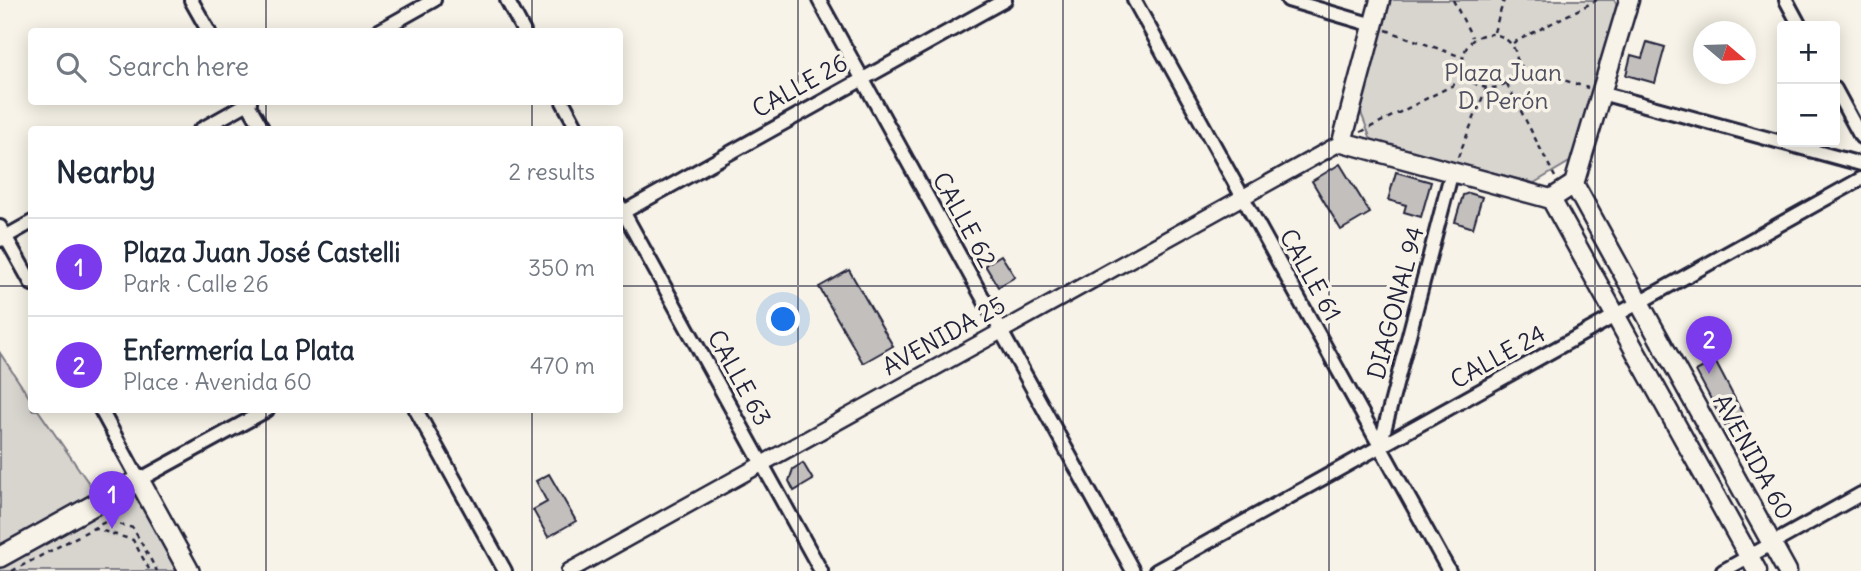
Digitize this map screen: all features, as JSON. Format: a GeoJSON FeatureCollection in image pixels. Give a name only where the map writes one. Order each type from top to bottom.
{"type":"FeatureCollection","features":[{"type":"Feature","properties":{"kind":"main road"},"geometry":{"type":"LineString","coordinates":[[1380,0],[1342,142],[1452,171],[1562,191],[1601,93],[1629,0]]}},
{"type":"Feature","properties":{"kind":"main road","name":"AVENIDA 60"},"geometry":{"type":"LineString","coordinates":[[1562,191],[1639,302],[1787,571]]}},
{"type":"Feature","properties":{"kind":"main road","name":"AVENIDA 60"},"geometry":{"type":"LineString","coordinates":[[1562,191],[1616,315],[1753,564]]}},
{"type":"Feature","properties":{"kind":"main road"},"geometry":{"type":"LineString","coordinates":[[0,557],[139,480],[190,571]]}},
{"type":"Feature","properties":{"kind":"street"},"geometry":{"type":"LineString","coordinates":[[191,0],[207,28]]}},
{"type":"Feature","properties":{"kind":"street"},"geometry":{"type":"LineString","coordinates":[[384,28],[434,0]]}},
{"type":"Feature","properties":{"kind":"street"},"geometry":{"type":"LineString","coordinates":[[507,0],[522,28]]}},
{"type":"Feature","properties":{"kind":"street","name":"CALLE 62"},"geometry":{"type":"LineString","coordinates":[[819,0],[1133,571]]}},
{"type":"Feature","properties":{"kind":"street","name":"CALLE 26"},"geometry":{"type":"LineString","coordinates":[[623,209],[1005,0]]}},
{"type":"Feature","properties":{"kind":"street","name":"CALLE 61"},"geometry":{"type":"LineString","coordinates":[[1134,0],[1448,571]]}},
{"type":"Feature","properties":{"kind":"street"},"geometry":{"type":"LineString","coordinates":[[1288,0],[1373,25]]}},
{"type":"Feature","properties":{"kind":"street"},"geometry":{"type":"LineString","coordinates":[[1786,0],[1797,21]]}},
{"type":"Feature","properties":{"kind":"street"},"geometry":{"type":"LineString","coordinates":[[1601,93],[1861,164]]}},
{"type":"Feature","properties":{"kind":"street"},"geometry":{"type":"LineString","coordinates":[[1840,98],[1861,136]]}},
{"type":"Feature","properties":{"kind":"street"},"geometry":{"type":"LineString","coordinates":[[207,126],[243,105]]}},
{"type":"Feature","properties":{"kind":"street"},"geometry":{"type":"LineString","coordinates":[[250,105],[260,126]]}},
{"type":"Feature","properties":{"kind":"street"},"geometry":{"type":"LineString","coordinates":[[565,105],[576,126]]}},
{"type":"Feature","properties":{"kind":"street","name":"AVENIDA 25"},"geometry":{"type":"LineString","coordinates":[[569,571],[1342,142]]}},
{"type":"Feature","properties":{"kind":"street","name":"DIAGONAL 94"},"geometry":{"type":"LineString","coordinates":[[1380,446],[1452,171]]}},
{"type":"Feature","properties":{"kind":"street","name":"CALLE 24"},"geometry":{"type":"LineString","coordinates":[[1156,571],[1861,179]]}},
{"type":"Feature","properties":{"kind":"street","name":"CALLE 63"},"geometry":{"type":"LineString","coordinates":[[623,214],[821,571]]}},
{"type":"Feature","properties":{"kind":"street"},"geometry":{"type":"LineString","coordinates":[[28,224],[2,234],[28,277]]}},
{"type":"Feature","properties":{"kind":"street"},"geometry":{"type":"LineString","coordinates":[[103,413],[139,480],[262,413]]}},
{"type":"Feature","properties":{"kind":"street"},"geometry":{"type":"LineString","coordinates":[[418,413],[505,571]]}},
{"type":"Feature","properties":{"kind":"street"},"geometry":{"type":"LineString","coordinates":[[1723,571],[1753,564],[1772,544],[1861,495]]}},
{"type":"Feature","properties":{"kind":"path"},"geometry":{"type":"LineString","coordinates":[[1453,0],[1473,38]]}},
{"type":"Feature","properties":{"kind":"path"},"geometry":{"type":"LineString","coordinates":[[1494,32],[1504,0]]}},
{"type":"Feature","properties":{"kind":"path"},"geometry":{"type":"LineString","coordinates":[[1513,43],[1597,0]]}},
{"type":"Feature","properties":{"kind":"path"},"geometry":{"type":"LineString","coordinates":[[1373,25],[1462,57]]}},
{"type":"Feature","properties":{"kind":"path"},"geometry":{"type":"LineString","coordinates":[[1494,32],[1513,43],[1518,65],[1507,84],[1486,89],[1467,78],[1462,57],[1473,38],[1494,32]]}},
{"type":"Feature","properties":{"kind":"path"},"geometry":{"type":"LineString","coordinates":[[1518,65],[1601,93]]}},
{"type":"Feature","properties":{"kind":"path"},"geometry":{"type":"LineString","coordinates":[[1342,142],[1467,78]]}},
{"type":"Feature","properties":{"kind":"path"},"geometry":{"type":"LineString","coordinates":[[1507,84],[1562,191]]}},
{"type":"Feature","properties":{"kind":"path"},"geometry":{"type":"LineString","coordinates":[[1452,171],[1486,89]]}},
{"type":"Feature","properties":{"kind":"path"},"geometry":{"type":"LineString","coordinates":[[12,571],[107,521],[133,528],[157,571]]}},
{"type":"Feature","properties":{"kind":"path"},"geometry":{"type":"LineString","coordinates":[[4,571],[86,526],[133,540],[150,571]]}},
{"type":"Feature","properties":{"kind":"green space","name":"Plaza Juan D. Perón"},"geometry":{"type":"Polygon","coordinates":[[[1390,0],[1614,0],[1619,8],[1571,161],[1534,183],[1372,142],[1360,110],[1390,0]]]}},
{"type":"Feature","properties":{"kind":"green space"},"geometry":{"type":"Polygon","coordinates":[[[0,353],[28,395],[28,413],[40,413],[106,508],[136,492],[179,571],[0,571],[0,353]]]}},
{"type":"Feature","properties":{"kind":"building"},"geometry":{"type":"Polygon","coordinates":[[[1647,42],[1665,47],[1655,83],[1626,75],[1631,55],[1642,58],[1647,42]]]}},
{"type":"Feature","properties":{"kind":"building"},"geometry":{"type":"Polygon","coordinates":[[[1340,164],[1370,213],[1341,230],[1312,181],[1340,164]]]}},
{"type":"Feature","properties":{"kind":"building"},"geometry":{"type":"Polygon","coordinates":[[[1396,172],[1431,182],[1421,217],[1404,212],[1406,205],[1388,200],[1396,172]]]}},
{"type":"Feature","properties":{"kind":"building"},"geometry":{"type":"Polygon","coordinates":[[[1469,193],[1482,197],[1473,228],[1455,222],[1463,195],[1469,193]]]}},
{"type":"Feature","properties":{"kind":"building"},"geometry":{"type":"Polygon","coordinates":[[[1001,255],[1015,277],[998,287],[985,265],[1001,255]]]}},
{"type":"Feature","properties":{"kind":"building"},"geometry":{"type":"Polygon","coordinates":[[[849,270],[893,346],[863,363],[819,287],[849,270]]]}},
{"type":"Feature","properties":{"kind":"building"},"geometry":{"type":"Polygon","coordinates":[[[1715,361],[1744,416],[1725,426],[1696,371],[1715,361]]]}},
{"type":"Feature","properties":{"kind":"building"},"geometry":{"type":"Polygon","coordinates":[[[803,463],[813,480],[794,491],[789,481],[793,469],[803,463]]]}},
{"type":"Feature","properties":{"kind":"building"},"geometry":{"type":"Polygon","coordinates":[[[549,474],[576,521],[548,537],[533,510],[547,502],[536,481],[549,474]]]}},
{"type":"Feature","properties":{"kind":"place","name":"Enfermería La Plata"},"geometry":{"type":"Point","coordinates":[1709,374]}},
{"type":"Feature","properties":{"kind":"place","name":"Plaza Juan José Castelli"},"geometry":{"type":"Point","coordinates":[112,529]}}]}
